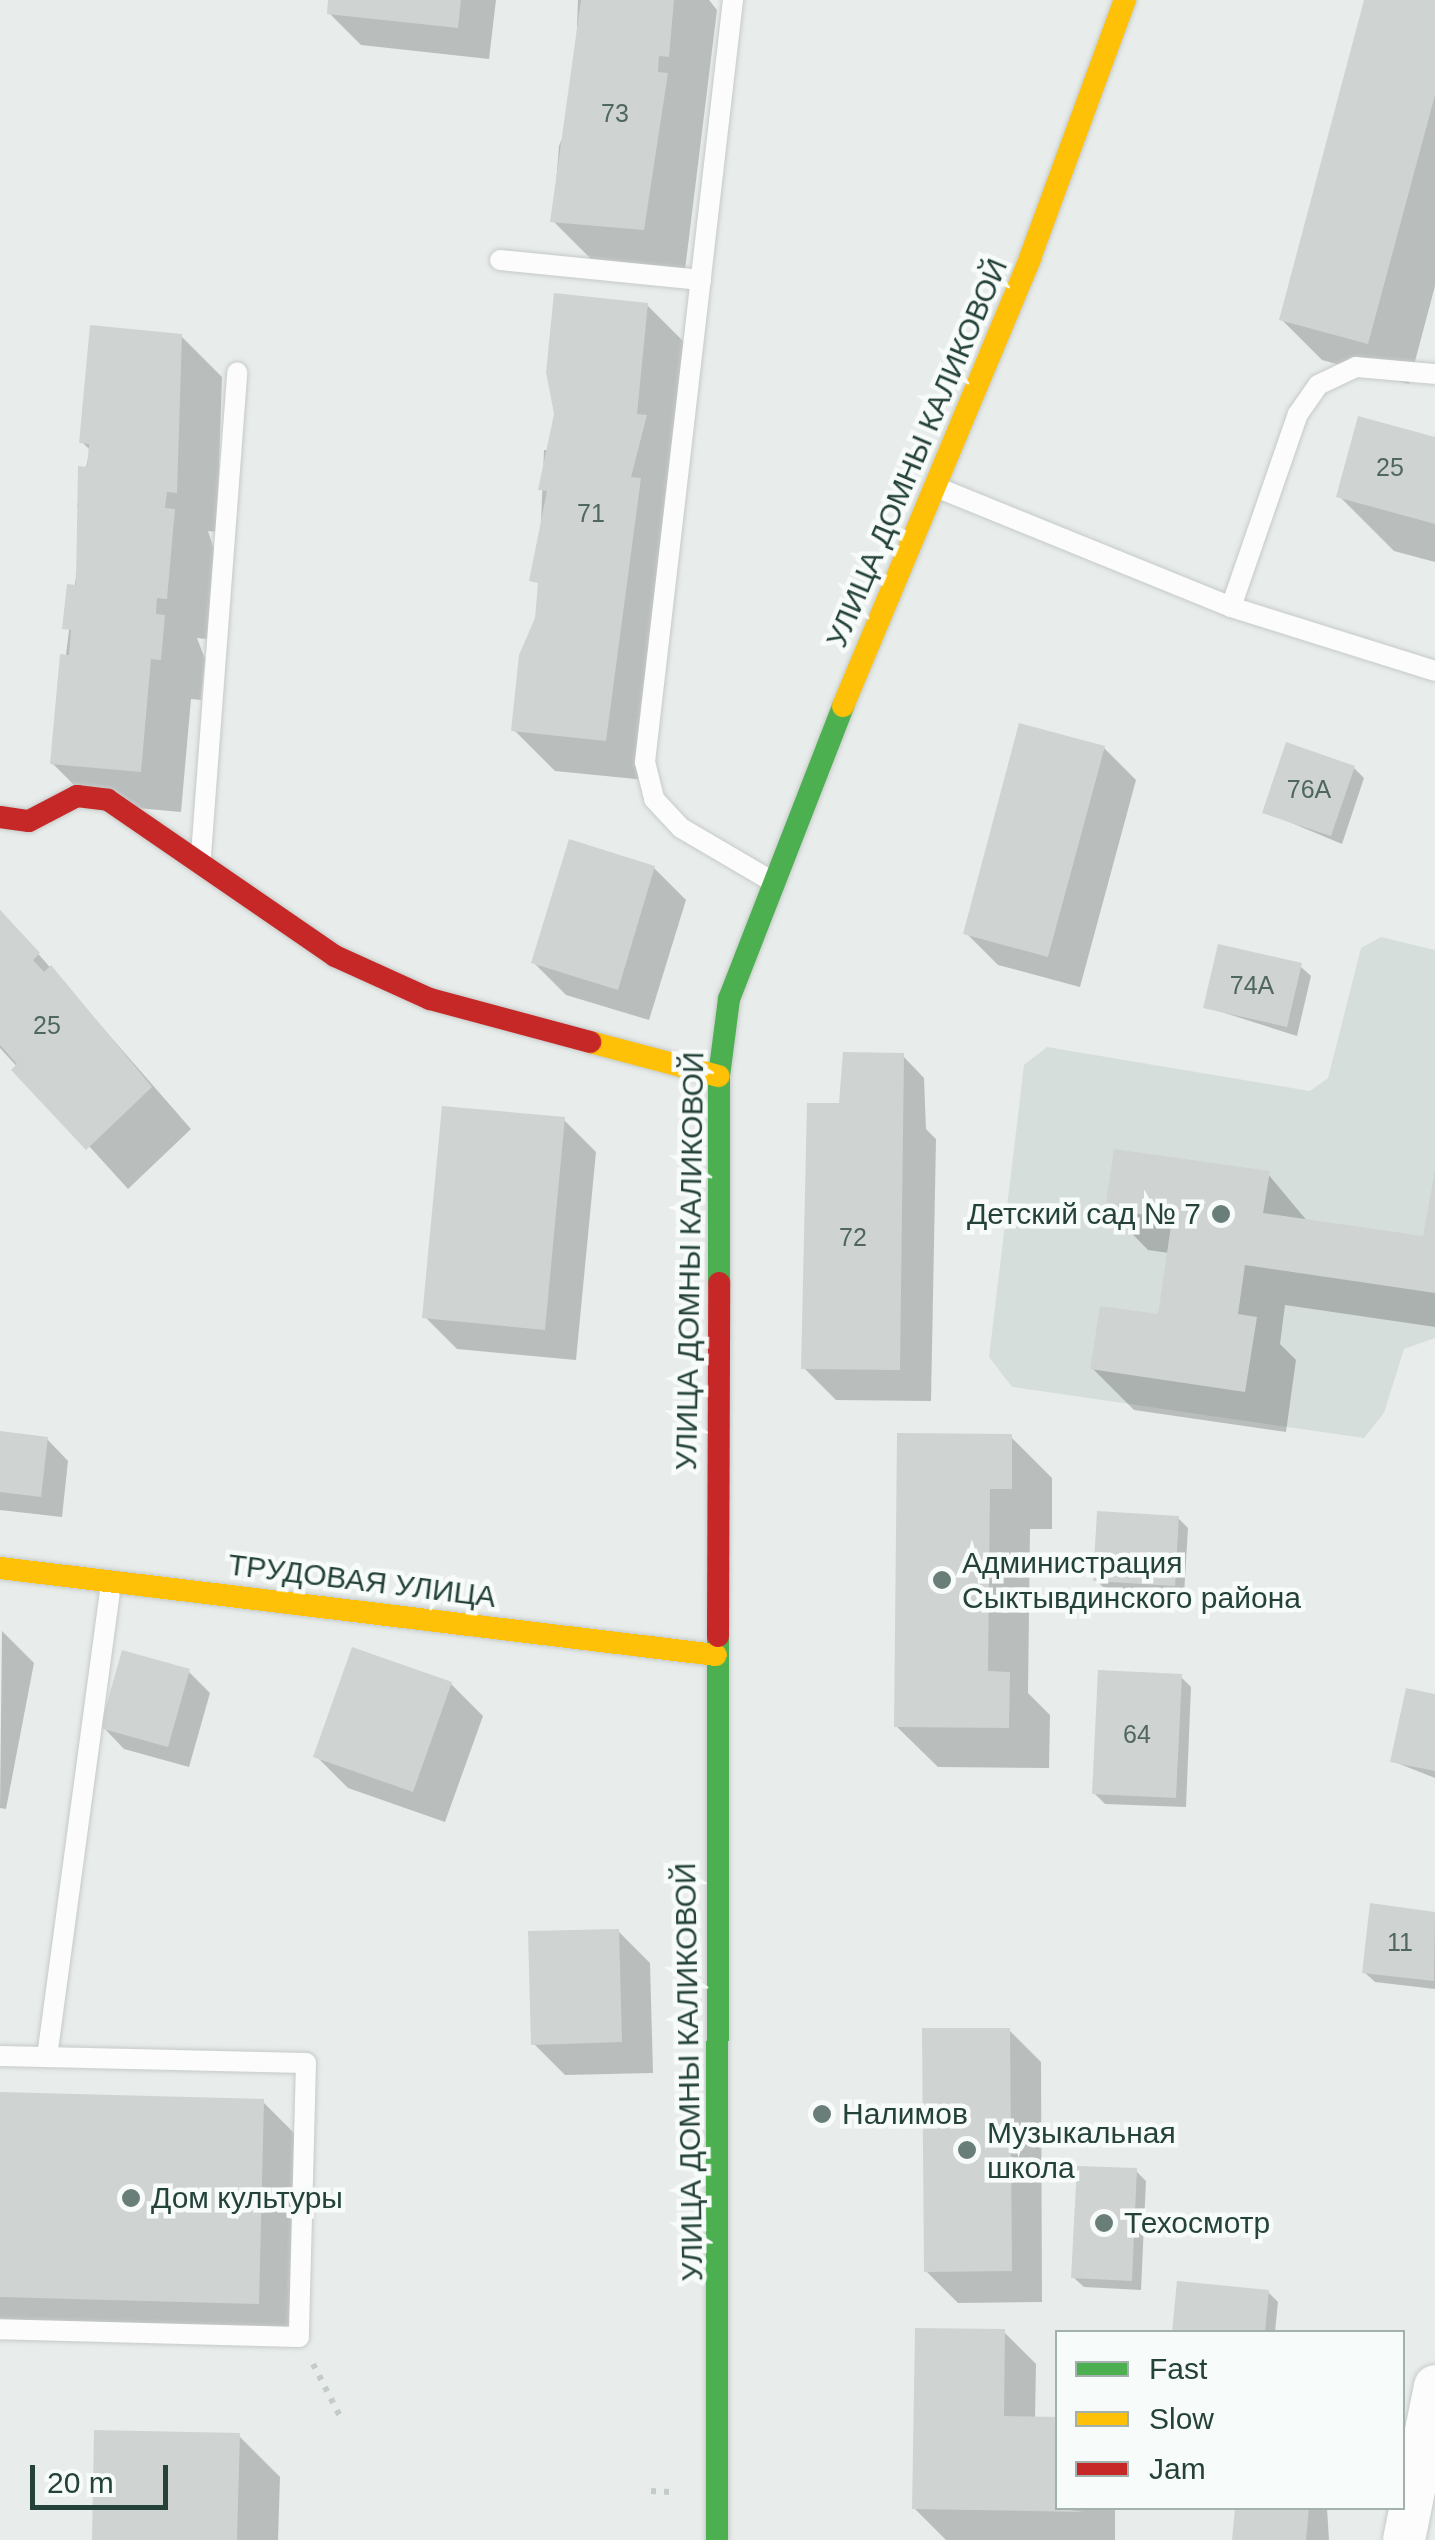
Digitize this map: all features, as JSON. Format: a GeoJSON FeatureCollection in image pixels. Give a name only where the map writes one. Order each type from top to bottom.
{"type":"FeatureCollection","features":[{"type":"Feature","properties":{"kind":"main road","name":"УЛИЦА ДОМНЫ КАЛИКОВОЙ"},"geometry":{"type":"LineString","coordinates":[[717,2540],[719,1076],[729,999],[770,880],[936,487],[1124,0]]}},
{"type":"Feature","properties":{"kind":"main road"},"geometry":{"type":"LineString","coordinates":[[0,817],[29,821],[77,796],[108,800],[334,956],[430,999],[719,1076]]}},
{"type":"Feature","properties":{"kind":"main road","name":"ТРУДОВАЯ УЛИЦА"},"geometry":{"type":"LineString","coordinates":[[0,1568],[716,1656]]}},
{"type":"Feature","properties":{"kind":"street"},"geometry":{"type":"LineString","coordinates":[[1404,2540],[1435,2386]]}},
{"type":"Feature","properties":{"kind":"lane"},"geometry":{"type":"LineString","coordinates":[[732,0],[645,762],[654,800],[681,828],[770,880]]}},
{"type":"Feature","properties":{"kind":"lane"},"geometry":{"type":"LineString","coordinates":[[500,260],[700,280]]}},
{"type":"Feature","properties":{"kind":"lane"},"geometry":{"type":"LineString","coordinates":[[1232,607],[1298,414],[1318,385],[1356,367],[1435,374]]}},
{"type":"Feature","properties":{"kind":"lane"},"geometry":{"type":"LineString","coordinates":[[201,862],[237,372]]}},
{"type":"Feature","properties":{"kind":"lane"},"geometry":{"type":"LineString","coordinates":[[936,487],[1232,607],[1435,670]]}},
{"type":"Feature","properties":{"kind":"lane"},"geometry":{"type":"LineString","coordinates":[[47,2057],[111,1581]]}},
{"type":"Feature","properties":{"kind":"lane"},"geometry":{"type":"LineString","coordinates":[[0,2056],[306,2063],[299,2337],[0,2330]]}},
{"type":"Feature","properties":{"kind":"path"},"geometry":{"type":"LineString","coordinates":[[299,2337],[340,2416]]}},
{"type":"Feature","properties":{"kind":"shaded area","name":"Детский сад № 7"},"geometry":{"type":"Polygon","coordinates":[[[1381,937],[1435,950],[1435,1338],[1404,1349],[1384,1413],[1364,1438],[1012,1387],[989,1357],[1024,1065],[1047,1047],[1310,1091],[1328,1078],[1361,948],[1381,937]]]}},
{"type":"Feature","properties":{"kind":"building"},"geometry":{"type":"Polygon","coordinates":[[[328,0],[461,0],[458,28],[327,14],[328,0]]]}},
{"type":"Feature","properties":{"kind":"building"},"geometry":{"type":"Polygon","coordinates":[[[581,0],[674,0],[669,57],[659,56],[658,72],[668,73],[644,230],[550,222],[581,0]]]}},
{"type":"Feature","properties":{"kind":"building"},"geometry":{"type":"Polygon","coordinates":[[[1364,0],[1435,0],[1435,95],[1368,344],[1279,320],[1364,0]]]}},
{"type":"Feature","properties":{"kind":"building"},"geometry":{"type":"Polygon","coordinates":[[[554,293],[648,303],[637,414],[647,415],[631,477],[641,478],[606,741],[511,731],[519,655],[535,618],[538,583],[529,581],[547,491],[538,490],[554,414],[546,372],[554,293]]]}},
{"type":"Feature","properties":{"kind":"building"},"geometry":{"type":"Polygon","coordinates":[[[90,325],[182,334],[177,493],[167,492],[165,508],[175,509],[167,599],[157,598],[156,614],[165,615],[161,660],[151,659],[141,772],[50,764],[60,654],[69,655],[71,630],[62,629],[67,584],[76,585],[78,466],[87,467],[89,444],[79,443],[90,325]]]}},
{"type":"Feature","properties":{"kind":"building"},"geometry":{"type":"Polygon","coordinates":[[[1358,416],[1435,437],[1435,524],[1336,497],[1358,416]]]}},
{"type":"Feature","properties":{"kind":"building"},"geometry":{"type":"Polygon","coordinates":[[[1019,723],[1105,746],[1048,957],[963,934],[1019,723]]]}},
{"type":"Feature","properties":{"kind":"building"},"geometry":{"type":"Polygon","coordinates":[[[1286,742],[1355,766],[1331,836],[1262,813],[1286,742]]]}},
{"type":"Feature","properties":{"kind":"building"},"geometry":{"type":"Polygon","coordinates":[[[569,839],[655,866],[618,990],[531,963],[569,839]]]}},
{"type":"Feature","properties":{"kind":"building"},"geometry":{"type":"Polygon","coordinates":[[[0,910],[40,953],[33,960],[44,972],[51,965],[152,1087],[86,1150],[11,1070],[17,1064],[0,1045],[0,910]]]}},
{"type":"Feature","properties":{"kind":"building"},"geometry":{"type":"Polygon","coordinates":[[[1218,944],[1302,963],[1287,1027],[1203,1008],[1218,944]]]}},
{"type":"Feature","properties":{"kind":"building"},"geometry":{"type":"Polygon","coordinates":[[[843,1052],[904,1053],[900,1370],[801,1369],[807,1103],[839,1103],[843,1052]]]}},
{"type":"Feature","properties":{"kind":"building"},"geometry":{"type":"Polygon","coordinates":[[[442,1106],[565,1117],[545,1330],[422,1318],[442,1106]]]}},
{"type":"Feature","properties":{"kind":"building"},"geometry":{"type":"Polygon","coordinates":[[[1114,1149],[1270,1171],[1263,1213],[1423,1236],[1435,1170],[1435,1293],[1245,1265],[1238,1314],[1257,1317],[1245,1392],[1090,1369],[1100,1306],[1158,1314],[1172,1219],[1105,1209],[1114,1149]]]}},
{"type":"Feature","properties":{"kind":"building"},"geometry":{"type":"Polygon","coordinates":[[[0,1431],[48,1437],[41,1497],[0,1492],[0,1431]]]}},
{"type":"Feature","properties":{"kind":"building","name":"Администрация Сыктывдинского района"},"geometry":{"type":"Polygon","coordinates":[[[897,1433],[1012,1434],[1012,1489],[990,1489],[988,1671],[1010,1672],[1009,1728],[894,1727],[897,1433]]]}},
{"type":"Feature","properties":{"kind":"building"},"geometry":{"type":"Polygon","coordinates":[[[1097,1511],[1179,1516],[1175,1586],[1093,1581],[1097,1511]]]}},
{"type":"Feature","properties":{"kind":"building"},"geometry":{"type":"Polygon","coordinates":[[[352,1647],[452,1682],[413,1792],[313,1757],[352,1647]]]}},
{"type":"Feature","properties":{"kind":"building"},"geometry":{"type":"Polygon","coordinates":[[[122,1650],[190,1669],[168,1747],[100,1728],[122,1650]]]}},
{"type":"Feature","properties":{"kind":"building"},"geometry":{"type":"Polygon","coordinates":[[[1098,1670],[1182,1674],[1176,1798],[1092,1794],[1098,1670]]]}},
{"type":"Feature","properties":{"kind":"building"},"geometry":{"type":"Polygon","coordinates":[[[1406,1688],[1435,1694],[1435,1771],[1390,1762],[1406,1688]]]}},
{"type":"Feature","properties":{"kind":"building"},"geometry":{"type":"Polygon","coordinates":[[[1370,1903],[1435,1912],[1434,1981],[1362,1973],[1370,1903]]]}},
{"type":"Feature","properties":{"kind":"building"},"geometry":{"type":"Polygon","coordinates":[[[619,1929],[622,2042],[531,2045],[528,1931],[619,1929]]]}},
{"type":"Feature","properties":{"kind":"building","name":"Музыкальная школа"},"geometry":{"type":"Polygon","coordinates":[[[922,2028],[1010,2028],[1012,2271],[924,2272],[922,2028]]]}},
{"type":"Feature","properties":{"kind":"building","name":"Дом культуры"},"geometry":{"type":"Polygon","coordinates":[[[0,2092],[264,2099],[259,2304],[0,2297],[0,2092]]]}},
{"type":"Feature","properties":{"kind":"building","name":"Техосмотр"},"geometry":{"type":"Polygon","coordinates":[[[1077,2166],[1137,2168],[1132,2281],[1071,2278],[1077,2166]]]}},
{"type":"Feature","properties":{"kind":"building"},"geometry":{"type":"Polygon","coordinates":[[[1177,2281],[1269,2290],[1265,2330],[1172,2330],[1177,2281]]]}},
{"type":"Feature","properties":{"kind":"building"},"geometry":{"type":"Polygon","coordinates":[[[915,2328],[1005,2329],[1004,2416],[1055,2417],[1055,2510],[1084,2512],[912,2509],[915,2328]]]}},
{"type":"Feature","properties":{"kind":"building"},"geometry":{"type":"Polygon","coordinates":[[[94,2430],[240,2433],[237,2540],[92,2540],[94,2430]]]}},
{"type":"Feature","properties":{"kind":"building"},"geometry":{"type":"Polygon","coordinates":[[[1235,2510],[1309,2510],[1306,2540],[1232,2540],[1235,2510]]]}},
{"type":"Feature","properties":{"kind":"traffic: fast"},"geometry":{"type":"LineString","coordinates":[[719,1283],[719,1076],[729,999],[843,706]]}},
{"type":"Feature","properties":{"kind":"traffic: fast"},"geometry":{"type":"LineString","coordinates":[[717,2540],[718,1636]]}},
{"type":"Feature","properties":{"kind":"traffic: slow"},"geometry":{"type":"LineString","coordinates":[[843,706],[1030,258],[1125,0]]}},
{"type":"Feature","properties":{"kind":"traffic: slow"},"geometry":{"type":"LineString","coordinates":[[590,1042],[719,1076]]}},
{"type":"Feature","properties":{"kind":"traffic: slow"},"geometry":{"type":"LineString","coordinates":[[0,1568],[716,1655]]}},
{"type":"Feature","properties":{"kind":"traffic: jam"},"geometry":{"type":"LineString","coordinates":[[0,817],[29,821],[77,796],[108,800],[335,956],[430,999],[590,1042]]}},
{"type":"Feature","properties":{"kind":"traffic: jam"},"geometry":{"type":"LineString","coordinates":[[718,1636],[719,1283]]}},
{"type":"Feature","properties":{"kind":"place","name":"Детский сад № 7"},"geometry":{"type":"Point","coordinates":[1221,1214]}},
{"type":"Feature","properties":{"kind":"place","name":"Администрация Сыктывдинского района"},"geometry":{"type":"Point","coordinates":[942,1580]}},
{"type":"Feature","properties":{"kind":"place","name":"Налимов"},"geometry":{"type":"Point","coordinates":[822,2114]}},
{"type":"Feature","properties":{"kind":"place","name":"Музыкальная школа"},"geometry":{"type":"Point","coordinates":[967,2150]}},
{"type":"Feature","properties":{"kind":"place","name":"Дом культуры"},"geometry":{"type":"Point","coordinates":[131,2198]}},
{"type":"Feature","properties":{"kind":"place","name":"Техосмотр"},"geometry":{"type":"Point","coordinates":[1104,2223]}}]}
